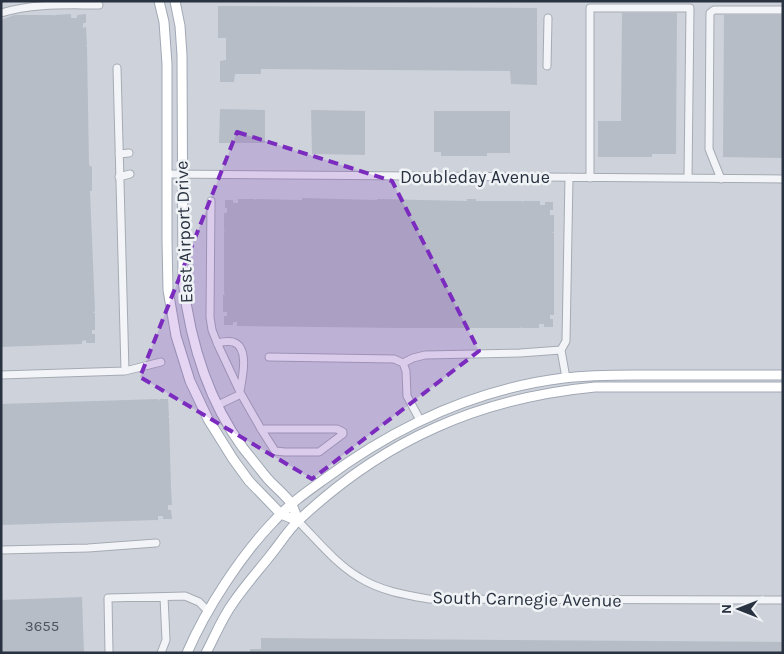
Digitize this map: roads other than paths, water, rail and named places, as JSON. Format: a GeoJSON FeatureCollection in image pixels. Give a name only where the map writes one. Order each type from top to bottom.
{"type":"FeatureCollection","features":[{"type":"Feature","properties":{"kind":"main road","name":"East Airport Drive"},"geometry":{"type":"LineString","coordinates":[[159,1],[164,22],[167,64],[168,290],[176,336],[190,381],[208,419],[232,459],[249,481],[281,514],[298,521]]}},
{"type":"Feature","properties":{"kind":"main road","name":"East Airport Drive"},"geometry":{"type":"LineString","coordinates":[[175,1],[180,26],[182,56],[182,266],[186,310],[193,340],[204,374],[218,405],[242,447],[267,478],[292,504],[298,521]]}},
{"type":"Feature","properties":{"kind":"main road"},"geometry":{"type":"LineString","coordinates":[[187,653],[208,611],[240,562],[281,514],[349,461],[389,435],[420,420],[474,398],[502,390],[566,378],[594,375],[783,375]]}},
{"type":"Feature","properties":{"kind":"main road"},"geometry":{"type":"LineString","coordinates":[[206,653],[232,604],[298,521],[372,462],[406,441],[442,424],[479,410],[522,398],[564,390],[595,387],[783,387]]}},
{"type":"Feature","properties":{"kind":"street"},"geometry":{"type":"LineString","coordinates":[[1,13],[18,7],[99,5]]}},
{"type":"Feature","properties":{"kind":"street"},"geometry":{"type":"LineString","coordinates":[[590,178],[590,8],[690,8],[688,178]]}},
{"type":"Feature","properties":{"kind":"street"},"geometry":{"type":"LineString","coordinates":[[721,178],[709,149],[710,13],[714,10],[783,10]]}},
{"type":"Feature","properties":{"kind":"street"},"geometry":{"type":"LineString","coordinates":[[547,66],[548,18]]}},
{"type":"Feature","properties":{"kind":"street"},"geometry":{"type":"LineString","coordinates":[[117,68],[125,371]]}},
{"type":"Feature","properties":{"kind":"street"},"geometry":{"type":"LineString","coordinates":[[119,154],[129,153]]}},
{"type":"Feature","properties":{"kind":"street"},"geometry":{"type":"LineString","coordinates":[[119,177],[130,174]]}},
{"type":"Feature","properties":{"kind":"street","name":"Doubleday Avenue"},"geometry":{"type":"LineString","coordinates":[[167,174],[783,179]]}},
{"type":"Feature","properties":{"kind":"street"},"geometry":{"type":"LineString","coordinates":[[566,378],[561,350],[566,341],[569,178]]}},
{"type":"Feature","properties":{"kind":"street"},"geometry":{"type":"LineString","coordinates":[[211,201],[210,317],[217,343],[240,393],[261,429],[275,450],[285,452],[319,452],[343,434],[338,429],[261,429]]}},
{"type":"Feature","properties":{"kind":"street"},"geometry":{"type":"LineString","coordinates":[[217,343],[232,342],[242,348],[243,373],[240,393]]}},
{"type":"Feature","properties":{"kind":"street"},"geometry":{"type":"LineString","coordinates":[[403,363],[425,355],[561,350]]}},
{"type":"Feature","properties":{"kind":"street"},"geometry":{"type":"LineString","coordinates":[[269,357],[394,359],[403,363],[406,371],[407,396],[420,420]]}},
{"type":"Feature","properties":{"kind":"street"},"geometry":{"type":"LineString","coordinates":[[1,375],[125,371],[161,362]]}},
{"type":"Feature","properties":{"kind":"street"},"geometry":{"type":"LineString","coordinates":[[218,405],[240,393]]}},
{"type":"Feature","properties":{"kind":"street","name":"South Carnegie Avenue"},"geometry":{"type":"LineString","coordinates":[[298,521],[339,563],[361,579],[386,590],[429,599],[783,600]]}},
{"type":"Feature","properties":{"kind":"street"},"geometry":{"type":"LineString","coordinates":[[1,550],[88,548],[156,543]]}},
{"type":"Feature","properties":{"kind":"street"},"geometry":{"type":"LineString","coordinates":[[161,653],[166,640],[164,596]]}},
{"type":"Feature","properties":{"kind":"street"},"geometry":{"type":"LineString","coordinates":[[109,653],[108,598],[185,596],[193,598],[208,611]]}}]}
